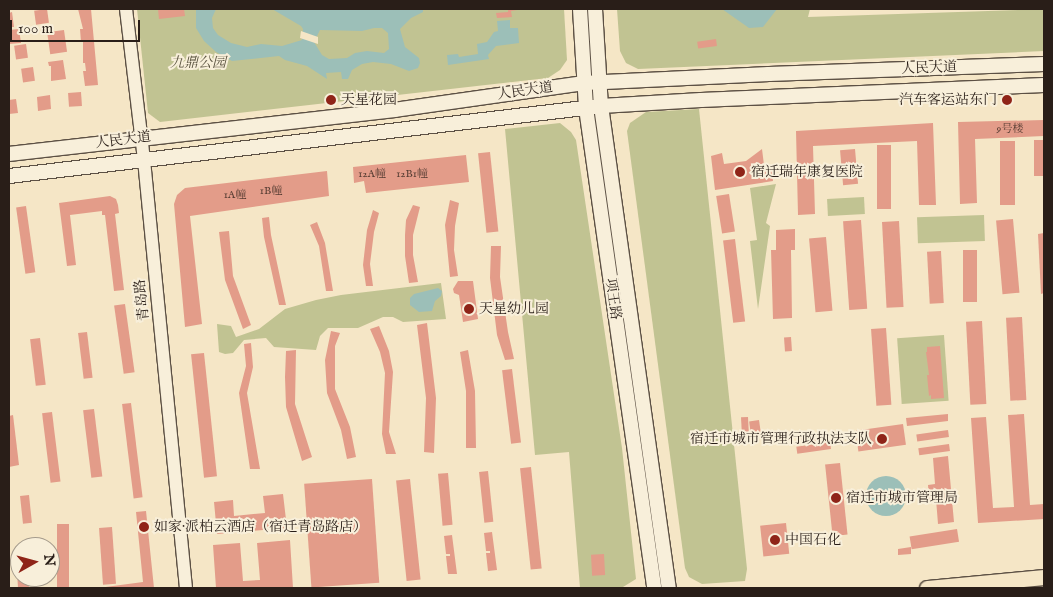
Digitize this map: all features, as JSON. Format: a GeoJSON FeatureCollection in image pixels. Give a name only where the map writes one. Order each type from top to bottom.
{"type":"FeatureCollection","features":[{"type":"Feature","properties":{"kind":"main road","name":"项王路"},"geometry":{"type":"LineString","coordinates":[[580,9],[586,108],[654,588]]}},
{"type":"Feature","properties":{"kind":"main road","name":"项王路"},"geometry":{"type":"LineString","coordinates":[[595,9],[601,106],[668,588]]}},
{"type":"Feature","properties":{"kind":"main road","name":"人民大道"},"geometry":{"type":"LineString","coordinates":[[9,154],[394,110],[584,83],[1044,64]]}},
{"type":"Feature","properties":{"kind":"main road","name":"人民大道"},"geometry":{"type":"LineString","coordinates":[[9,176],[601,106],[1044,85]]}},
{"type":"Feature","properties":{"kind":"main road"},"geometry":{"type":"LineString","coordinates":[[927,588],[1044,577]]}},
{"type":"Feature","properties":{"kind":"street","name":"青岛路"},"geometry":{"type":"LineString","coordinates":[[126,9],[144,160],[186,588]]}},
{"type":"Feature","properties":{"kind":"green space","name":"九鼎公园"},"geometry":{"type":"Polygon","coordinates":[[[137,9],[564,9],[567,60],[560,70],[548,78],[160,122],[148,113],[137,9]]]}},
{"type":"Feature","properties":{"kind":"green space"},"geometry":{"type":"Polygon","coordinates":[[[617,9],[810,9],[808,17],[1044,9],[1044,51],[638,69],[626,63],[620,51],[617,9]]]}},
{"type":"Feature","properties":{"kind":"green space"},"geometry":{"type":"Polygon","coordinates":[[[699,109],[747,569],[745,581],[702,584],[689,577],[685,568],[627,131],[630,123],[646,112],[699,109]]]}},
{"type":"Feature","properties":{"kind":"green space"},"geometry":{"type":"Polygon","coordinates":[[[560,123],[571,132],[576,140],[622,448],[636,579],[623,587],[580,588],[569,452],[535,455],[505,129],[560,123]]]}},
{"type":"Feature","properties":{"kind":"green space"},"geometry":{"type":"Polygon","coordinates":[[[776,184],[766,223],[770,226],[758,309],[750,241],[757,240],[750,188],[776,184]]]}},
{"type":"Feature","properties":{"kind":"green space"},"geometry":{"type":"Polygon","coordinates":[[[864,197],[865,214],[828,216],[827,199],[864,197]]]}},
{"type":"Feature","properties":{"kind":"green space"},"geometry":{"type":"Polygon","coordinates":[[[984,215],[985,241],[918,243],[917,217],[984,215]]]}},
{"type":"Feature","properties":{"kind":"green space"},"geometry":{"type":"Polygon","coordinates":[[[441,283],[446,319],[403,322],[393,317],[383,317],[358,328],[328,328],[320,336],[316,350],[274,347],[266,338],[244,340],[233,353],[225,354],[219,352],[217,324],[231,326],[236,337],[259,329],[285,309],[316,300],[341,295],[441,283]]]}},
{"type":"Feature","properties":{"kind":"green space"},"geometry":{"type":"Polygon","coordinates":[[[944,335],[949,401],[902,404],[897,338],[944,335]]]}},
{"type":"Feature","properties":{"kind":"water"},"geometry":{"type":"Polygon","coordinates":[[[196,9],[216,9],[212,18],[213,28],[218,35],[231,43],[247,47],[261,44],[282,46],[302,40],[303,29],[272,9],[423,9],[423,12],[411,18],[400,29],[405,47],[419,58],[418,68],[409,71],[391,64],[373,62],[362,64],[352,70],[348,79],[342,79],[341,72],[326,73],[327,79],[307,66],[285,60],[279,56],[232,61],[216,52],[204,41],[196,28],[196,9]],[[382,28],[362,31],[320,30],[314,42],[322,55],[329,59],[347,58],[355,53],[367,51],[384,53],[389,49],[388,33],[382,28]]]}},
{"type":"Feature","properties":{"kind":"water"},"geometry":{"type":"Polygon","coordinates":[[[722,9],[777,9],[763,27],[749,28],[722,9]]]}},
{"type":"Feature","properties":{"kind":"water"},"geometry":{"type":"Polygon","coordinates":[[[510,20],[510,28],[518,28],[519,43],[496,46],[488,55],[489,59],[448,65],[447,55],[458,54],[459,57],[478,54],[477,44],[487,42],[494,32],[498,31],[497,21],[510,20]]]}},
{"type":"Feature","properties":{"kind":"water"},"geometry":{"type":"Polygon","coordinates":[[[438,288],[442,291],[441,296],[435,301],[432,311],[419,312],[410,305],[410,298],[414,294],[438,288]]]}},
{"type":"Feature","properties":{"kind":"water"},"geometry":{"type":"Polygon","coordinates":[[[890,476],[897,479],[903,485],[906,496],[905,504],[897,513],[890,516],[882,516],[875,513],[867,504],[866,492],[869,485],[878,477],[890,476]]]}},
{"type":"Feature","properties":{"kind":"pier"},"geometry":{"type":"Polygon","coordinates":[[[301,31],[318,37],[318,44],[300,38],[301,31]]]}},
{"type":"Feature","properties":{"kind":"building"},"geometry":{"type":"Polygon","coordinates":[[[47,9],[49,23],[36,25],[34,11],[47,9]]]}},
{"type":"Feature","properties":{"kind":"building"},"geometry":{"type":"Polygon","coordinates":[[[78,9],[91,9],[98,85],[85,86],[83,71],[86,71],[85,63],[83,63],[83,42],[81,42],[80,29],[83,29],[78,9]]]}},
{"type":"Feature","properties":{"kind":"building"},"geometry":{"type":"Polygon","coordinates":[[[158,9],[184,9],[185,16],[159,19],[158,9]]]}},
{"type":"Feature","properties":{"kind":"building"},"geometry":{"type":"Polygon","coordinates":[[[508,9],[517,10],[511,11],[512,17],[497,18],[496,13],[508,12],[508,9]]]}},
{"type":"Feature","properties":{"kind":"building"},"geometry":{"type":"Polygon","coordinates":[[[12,12],[14,27],[9,27],[9,13],[12,12]]]}},
{"type":"Feature","properties":{"kind":"building"},"geometry":{"type":"Polygon","coordinates":[[[19,29],[21,43],[9,44],[9,30],[19,29]]]}},
{"type":"Feature","properties":{"kind":"building"},"geometry":{"type":"Polygon","coordinates":[[[64,30],[67,52],[50,54],[47,32],[64,30]]]}},
{"type":"Feature","properties":{"kind":"building"},"geometry":{"type":"Polygon","coordinates":[[[716,39],[717,46],[698,49],[697,42],[716,39]]]}},
{"type":"Feature","properties":{"kind":"building"},"geometry":{"type":"Polygon","coordinates":[[[26,44],[28,58],[16,60],[14,46],[26,44]]]}},
{"type":"Feature","properties":{"kind":"building"},"geometry":{"type":"Polygon","coordinates":[[[63,60],[66,79],[51,81],[51,66],[49,66],[48,62],[63,60]]]}},
{"type":"Feature","properties":{"kind":"building"},"geometry":{"type":"Polygon","coordinates":[[[33,67],[35,81],[23,83],[21,69],[33,67]]]}},
{"type":"Feature","properties":{"kind":"building"},"geometry":{"type":"Polygon","coordinates":[[[81,92],[82,106],[69,107],[68,93],[81,92]]]}},
{"type":"Feature","properties":{"kind":"building"},"geometry":{"type":"Polygon","coordinates":[[[50,95],[51,109],[38,111],[37,97],[50,95]]]}},
{"type":"Feature","properties":{"kind":"building"},"geometry":{"type":"Polygon","coordinates":[[[16,99],[18,113],[9,114],[9,100],[16,99]]]}},
{"type":"Feature","properties":{"kind":"building"},"geometry":{"type":"Polygon","coordinates":[[[1044,120],[1044,136],[975,139],[977,203],[960,204],[958,122],[1044,120]]]}},
{"type":"Feature","properties":{"kind":"building"},"geometry":{"type":"Polygon","coordinates":[[[933,123],[936,205],[919,205],[917,141],[813,146],[815,214],[798,215],[796,131],[933,123]]]}},
{"type":"Feature","properties":{"kind":"building"},"geometry":{"type":"Polygon","coordinates":[[[1034,140],[1044,140],[1044,176],[1034,176],[1034,140]]]}},
{"type":"Feature","properties":{"kind":"building"},"geometry":{"type":"Polygon","coordinates":[[[1000,141],[1015,141],[1015,205],[1000,205],[1000,141]]]}},
{"type":"Feature","properties":{"kind":"building"},"geometry":{"type":"Polygon","coordinates":[[[877,145],[891,145],[891,209],[877,209],[877,145]]]}},
{"type":"Feature","properties":{"kind":"building"},"geometry":{"type":"Polygon","coordinates":[[[762,149],[764,165],[771,165],[773,181],[715,190],[711,156],[722,153],[724,164],[746,161],[762,149]]]}},
{"type":"Feature","properties":{"kind":"building"},"geometry":{"type":"Polygon","coordinates":[[[855,149],[858,184],[843,185],[840,150],[855,149]]]}},
{"type":"Feature","properties":{"kind":"building"},"geometry":{"type":"Polygon","coordinates":[[[490,152],[498,232],[486,233],[478,153],[490,152]]]}},
{"type":"Feature","properties":{"kind":"building"},"geometry":{"type":"Polygon","coordinates":[[[466,155],[469,182],[366,193],[364,181],[354,183],[353,167],[466,155]]]}},
{"type":"Feature","properties":{"kind":"building"},"geometry":{"type":"Polygon","coordinates":[[[327,171],[329,196],[190,216],[202,324],[185,327],[174,204],[177,195],[185,188],[327,171]]]}},
{"type":"Feature","properties":{"kind":"building"},"geometry":{"type":"Polygon","coordinates":[[[729,194],[735,232],[722,234],[716,196],[729,194]]]}},
{"type":"Feature","properties":{"kind":"building"},"geometry":{"type":"Polygon","coordinates":[[[110,196],[116,199],[118,205],[119,213],[115,214],[124,290],[114,291],[105,215],[102,215],[102,211],[70,215],[76,265],[67,266],[59,203],[110,196]]]}},
{"type":"Feature","properties":{"kind":"building"},"geometry":{"type":"Polygon","coordinates":[[[450,200],[459,203],[455,226],[454,250],[458,276],[450,277],[445,225],[450,200]]]}},
{"type":"Feature","properties":{"kind":"building"},"geometry":{"type":"Polygon","coordinates":[[[413,205],[420,207],[413,235],[413,255],[418,282],[409,283],[405,256],[405,235],[406,220],[413,205]]]}},
{"type":"Feature","properties":{"kind":"building"},"geometry":{"type":"Polygon","coordinates":[[[26,206],[35,272],[25,274],[16,207],[26,206]]]}},
{"type":"Feature","properties":{"kind":"building"},"geometry":{"type":"Polygon","coordinates":[[[373,210],[379,213],[374,232],[370,264],[373,286],[366,286],[363,265],[367,230],[373,210]]]}},
{"type":"Feature","properties":{"kind":"building"},"geometry":{"type":"Polygon","coordinates":[[[269,217],[286,305],[279,305],[264,237],[262,218],[269,217]]]}},
{"type":"Feature","properties":{"kind":"building"},"geometry":{"type":"Polygon","coordinates":[[[1013,219],[1019,293],[1003,294],[996,220],[1013,219]]]}},
{"type":"Feature","properties":{"kind":"building"},"geometry":{"type":"Polygon","coordinates":[[[861,220],[867,309],[849,310],[843,221],[861,220]]]}},
{"type":"Feature","properties":{"kind":"building"},"geometry":{"type":"Polygon","coordinates":[[[899,221],[904,307],[887,308],[882,222],[899,221]]]}},
{"type":"Feature","properties":{"kind":"building"},"geometry":{"type":"Polygon","coordinates":[[[317,222],[325,243],[333,291],[326,291],[319,246],[310,225],[317,222]]]}},
{"type":"Feature","properties":{"kind":"building"},"geometry":{"type":"Polygon","coordinates":[[[795,229],[795,250],[791,250],[792,318],[773,319],[771,250],[776,250],[776,230],[795,229]]]}},
{"type":"Feature","properties":{"kind":"building"},"geometry":{"type":"Polygon","coordinates":[[[229,231],[233,276],[251,325],[243,329],[225,280],[219,232],[229,231]]]}},
{"type":"Feature","properties":{"kind":"building"},"geometry":{"type":"Polygon","coordinates":[[[1044,233],[1044,293],[1041,294],[1038,234],[1044,233]]]}},
{"type":"Feature","properties":{"kind":"building"},"geometry":{"type":"Polygon","coordinates":[[[826,237],[832,311],[816,312],[809,238],[826,237]]]}},
{"type":"Feature","properties":{"kind":"building"},"geometry":{"type":"Polygon","coordinates":[[[735,239],[745,321],[733,323],[723,240],[735,239]]]}},
{"type":"Feature","properties":{"kind":"building"},"geometry":{"type":"Polygon","coordinates":[[[491,246],[501,246],[500,277],[514,359],[505,360],[497,335],[490,278],[491,246]]]}},
{"type":"Feature","properties":{"kind":"building"},"geometry":{"type":"Polygon","coordinates":[[[963,250],[977,250],[977,302],[963,302],[963,250]]]}},
{"type":"Feature","properties":{"kind":"building"},"geometry":{"type":"Polygon","coordinates":[[[941,251],[944,303],[930,304],[927,252],[941,251]]]}},
{"type":"Feature","properties":{"kind":"building","name":"天星幼儿园"},"geometry":{"type":"Polygon","coordinates":[[[458,281],[473,281],[478,319],[463,322],[459,295],[454,293],[453,289],[458,281]]]}},
{"type":"Feature","properties":{"kind":"building"},"geometry":{"type":"Polygon","coordinates":[[[125,304],[135,372],[124,374],[114,306],[125,304]]]}},
{"type":"Feature","properties":{"kind":"building"},"geometry":{"type":"Polygon","coordinates":[[[1022,317],[1026,400],[1010,401],[1006,318],[1022,317]]]}},
{"type":"Feature","properties":{"kind":"building"},"geometry":{"type":"Polygon","coordinates":[[[982,321],[986,404],[970,405],[966,322],[982,321]]]}},
{"type":"Feature","properties":{"kind":"building"},"geometry":{"type":"Polygon","coordinates":[[[427,323],[436,398],[434,453],[424,452],[426,398],[417,325],[427,323]]]}},
{"type":"Feature","properties":{"kind":"building"},"geometry":{"type":"Polygon","coordinates":[[[379,326],[389,351],[393,372],[389,432],[396,454],[386,454],[382,434],[385,373],[380,352],[370,329],[379,326]]]}},
{"type":"Feature","properties":{"kind":"building"},"geometry":{"type":"Polygon","coordinates":[[[886,328],[891,405],[876,406],[871,329],[886,328]]]}},
{"type":"Feature","properties":{"kind":"building"},"geometry":{"type":"Polygon","coordinates":[[[331,331],[340,333],[335,346],[335,389],[350,427],[356,457],[347,459],[341,430],[327,393],[325,360],[331,331]]]}},
{"type":"Feature","properties":{"kind":"building"},"geometry":{"type":"Polygon","coordinates":[[[87,332],[93,378],[84,379],[78,333],[87,332]]]}},
{"type":"Feature","properties":{"kind":"building"},"geometry":{"type":"Polygon","coordinates":[[[784,337],[791,337],[792,351],[785,351],[784,337]]]}},
{"type":"Feature","properties":{"kind":"building"},"geometry":{"type":"Polygon","coordinates":[[[40,338],[46,385],[36,386],[30,339],[40,338]]]}},
{"type":"Feature","properties":{"kind":"building"},"geometry":{"type":"Polygon","coordinates":[[[251,343],[253,367],[247,393],[260,469],[250,469],[239,393],[246,366],[244,344],[251,343]]]}},
{"type":"Feature","properties":{"kind":"building"},"geometry":{"type":"Polygon","coordinates":[[[940,346],[944,398],[931,399],[931,395],[929,396],[926,352],[927,347],[940,346]]]}},
{"type":"Feature","properties":{"kind":"building"},"geometry":{"type":"Polygon","coordinates":[[[296,350],[295,404],[312,457],[302,461],[286,407],[286,351],[296,350]]]}},
{"type":"Feature","properties":{"kind":"building"},"geometry":{"type":"Polygon","coordinates":[[[468,350],[475,391],[476,448],[466,448],[466,391],[460,352],[468,350]]]}},
{"type":"Feature","properties":{"kind":"building"},"geometry":{"type":"Polygon","coordinates":[[[204,353],[217,476],[204,478],[191,354],[204,353]]]}},
{"type":"Feature","properties":{"kind":"building"},"geometry":{"type":"Polygon","coordinates":[[[512,369],[521,442],[511,444],[502,370],[512,369]]]}},
{"type":"Feature","properties":{"kind":"building"},"geometry":{"type":"Polygon","coordinates":[[[131,403],[143,497],[134,498],[122,404],[131,403]]]}},
{"type":"Feature","properties":{"kind":"building"},"geometry":{"type":"Polygon","coordinates":[[[94,409],[102,476],[91,478],[83,410],[94,409]]]}},
{"type":"Feature","properties":{"kind":"building"},"geometry":{"type":"Polygon","coordinates":[[[52,412],[61,481],[51,483],[42,413],[52,412]]]}},
{"type":"Feature","properties":{"kind":"building"},"geometry":{"type":"Polygon","coordinates":[[[948,414],[948,421],[907,426],[906,418],[948,414]]]}},
{"type":"Feature","properties":{"kind":"building"},"geometry":{"type":"Polygon","coordinates":[[[1024,414],[1030,505],[1044,504],[1044,519],[978,523],[971,418],[986,417],[993,508],[1014,507],[1008,415],[1024,414]]]}},
{"type":"Feature","properties":{"kind":"building"},"geometry":{"type":"Polygon","coordinates":[[[13,415],[19,465],[9,467],[9,416],[13,415]]]}},
{"type":"Feature","properties":{"kind":"building"},"geometry":{"type":"Polygon","coordinates":[[[741,417],[748,417],[749,436],[742,436],[741,417]]]}},
{"type":"Feature","properties":{"kind":"building"},"geometry":{"type":"Polygon","coordinates":[[[759,420],[761,434],[751,435],[749,421],[759,420]]]}},
{"type":"Feature","properties":{"kind":"building"},"geometry":{"type":"Polygon","coordinates":[[[903,424],[906,445],[858,451],[855,431],[903,424]]]}},
{"type":"Feature","properties":{"kind":"building"},"geometry":{"type":"Polygon","coordinates":[[[948,430],[949,437],[917,441],[916,434],[948,430]]]}},
{"type":"Feature","properties":{"kind":"building"},"geometry":{"type":"Polygon","coordinates":[[[826,431],[827,441],[799,444],[798,434],[804,434],[804,437],[820,435],[820,432],[826,431]]]}},
{"type":"Feature","properties":{"kind":"building"},"geometry":{"type":"Polygon","coordinates":[[[830,442],[831,449],[797,454],[796,447],[830,442]]]}},
{"type":"Feature","properties":{"kind":"building"},"geometry":{"type":"Polygon","coordinates":[[[949,444],[950,451],[919,455],[918,448],[949,444]]]}},
{"type":"Feature","properties":{"kind":"building"},"geometry":{"type":"Polygon","coordinates":[[[948,456],[954,522],[938,524],[936,499],[929,500],[928,485],[935,484],[933,458],[948,456]]]}},
{"type":"Feature","properties":{"kind":"building"},"geometry":{"type":"Polygon","coordinates":[[[840,463],[848,535],[833,536],[825,465],[840,463]]]}},
{"type":"Feature","properties":{"kind":"building"},"geometry":{"type":"Polygon","coordinates":[[[531,467],[542,568],[531,570],[520,468],[531,467]]]}},
{"type":"Feature","properties":{"kind":"building"},"geometry":{"type":"Polygon","coordinates":[[[488,471],[493,522],[484,523],[479,472],[488,471]]]}},
{"type":"Feature","properties":{"kind":"building"},"geometry":{"type":"Polygon","coordinates":[[[448,473],[453,525],[443,526],[438,474],[448,473]]]}},
{"type":"Feature","properties":{"kind":"building"},"geometry":{"type":"Polygon","coordinates":[[[372,479],[379,583],[311,587],[304,484],[372,479]]]}},
{"type":"Feature","properties":{"kind":"building"},"geometry":{"type":"Polygon","coordinates":[[[410,479],[421,579],[407,581],[396,480],[410,479]]]}},
{"type":"Feature","properties":{"kind":"building"},"geometry":{"type":"Polygon","coordinates":[[[283,494],[287,528],[217,534],[214,502],[233,500],[234,516],[265,513],[263,496],[283,494]]]}},
{"type":"Feature","properties":{"kind":"building"},"geometry":{"type":"Polygon","coordinates":[[[29,495],[32,523],[23,524],[20,496],[29,495]]]}},
{"type":"Feature","properties":{"kind":"building"},"geometry":{"type":"Polygon","coordinates":[[[146,511],[154,588],[98,588],[143,582],[136,512],[146,511]]]}},
{"type":"Feature","properties":{"kind":"building","name":"中国石化"},"geometry":{"type":"Polygon","coordinates":[[[786,523],[789,554],[763,557],[760,526],[786,523]]]}},
{"type":"Feature","properties":{"kind":"building"},"geometry":{"type":"Polygon","coordinates":[[[57,524],[69,524],[69,588],[57,588],[60,587],[60,537],[57,537],[57,524]]]}},
{"type":"Feature","properties":{"kind":"building"},"geometry":{"type":"Polygon","coordinates":[[[112,527],[116,584],[103,585],[99,528],[112,527]]]}},
{"type":"Feature","properties":{"kind":"building"},"geometry":{"type":"Polygon","coordinates":[[[957,529],[959,542],[912,549],[910,537],[957,529]]]}},
{"type":"Feature","properties":{"kind":"building"},"geometry":{"type":"Polygon","coordinates":[[[492,532],[497,570],[488,571],[486,553],[490,553],[490,551],[486,551],[484,533],[492,532]]]}},
{"type":"Feature","properties":{"kind":"building"},"geometry":{"type":"Polygon","coordinates":[[[452,535],[457,574],[448,574],[446,556],[450,556],[450,554],[446,554],[444,536],[452,535]]]}},
{"type":"Feature","properties":{"kind":"building"},"geometry":{"type":"Polygon","coordinates":[[[290,540],[293,588],[216,588],[213,545],[240,543],[243,581],[260,580],[257,543],[290,540]]]}},
{"type":"Feature","properties":{"kind":"building"},"geometry":{"type":"Polygon","coordinates":[[[911,547],[911,554],[898,555],[898,549],[911,547]]]}},
{"type":"Feature","properties":{"kind":"building"},"geometry":{"type":"Polygon","coordinates":[[[604,554],[605,575],[592,576],[591,555],[604,554]]]}},
{"type":"Feature","properties":{"kind":"place","name":"天星花园"},"geometry":{"type":"Point","coordinates":[331,100]}},
{"type":"Feature","properties":{"kind":"place","name":"汽车客运站东门"},"geometry":{"type":"Point","coordinates":[1007,100]}},
{"type":"Feature","properties":{"kind":"place","name":"宿迁瑞年康复医院"},"geometry":{"type":"Point","coordinates":[740,172]}},
{"type":"Feature","properties":{"kind":"place","name":"天星幼儿园"},"geometry":{"type":"Point","coordinates":[469,309]}},
{"type":"Feature","properties":{"kind":"place","name":"宿迁市城市管理行政执法支队"},"geometry":{"type":"Point","coordinates":[882,439]}},
{"type":"Feature","properties":{"kind":"place","name":"宿迁市城市管理局"},"geometry":{"type":"Point","coordinates":[836,498]}},
{"type":"Feature","properties":{"kind":"place","name":"如家·派柏云酒店（宿迁青岛路店）"},"geometry":{"type":"Point","coordinates":[144,527]}},
{"type":"Feature","properties":{"kind":"place","name":"中国石化"},"geometry":{"type":"Point","coordinates":[775,540]}}]}
